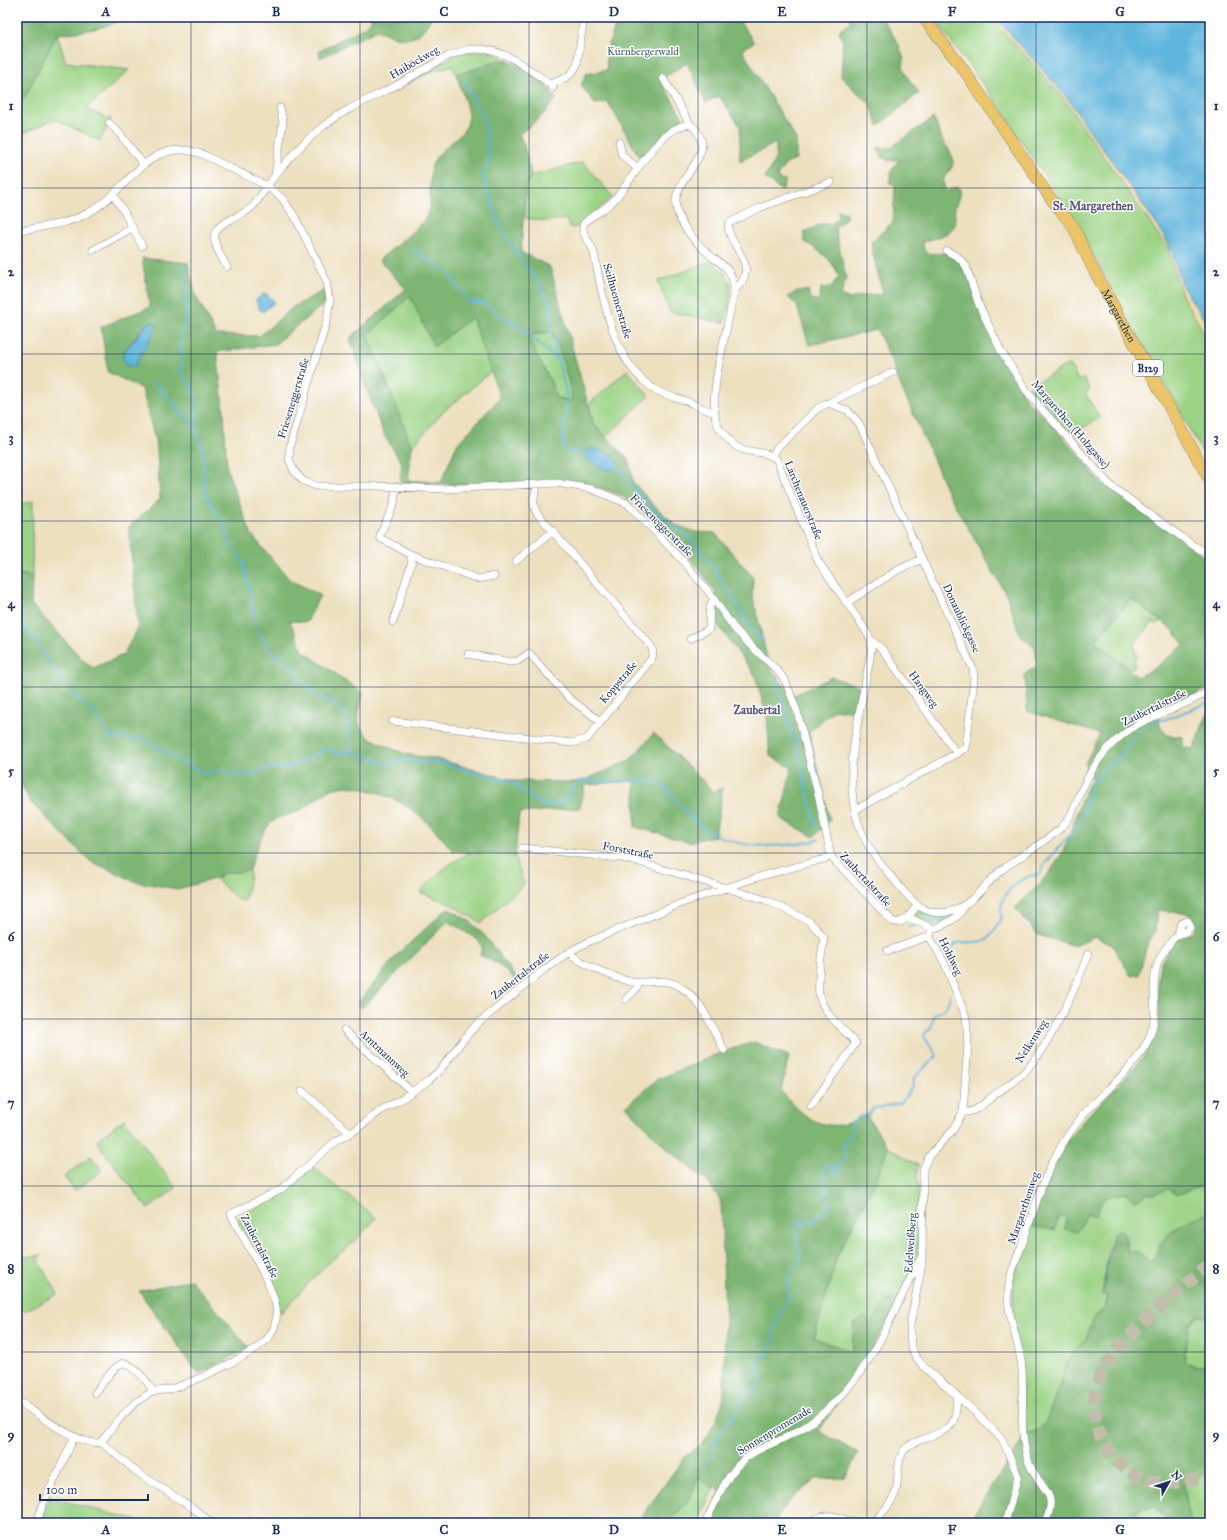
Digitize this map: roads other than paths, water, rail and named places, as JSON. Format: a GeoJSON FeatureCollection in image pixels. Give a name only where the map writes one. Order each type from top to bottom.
{"type":"FeatureCollection","features":[{"type":"Feature","properties":{"kind":"main road","name":"Margarethen"},"geometry":{"type":"LineString","coordinates":[[923,17],[966,73],[1051,199],[1071,236],[1086,255],[1210,481]]}},
{"type":"Feature","properties":{"kind":"street","name":"Haiböckweg"},"geometry":{"type":"LineString","coordinates":[[227,267],[215,242],[215,234],[224,224],[251,209],[275,176],[300,148],[321,128],[346,111],[454,53],[478,48],[498,52],[514,59],[552,86],[570,76],[577,65],[584,17]]}},
{"type":"Feature","properties":{"kind":"street"},"geometry":{"type":"LineString","coordinates":[[663,78],[690,124]]}},
{"type":"Feature","properties":{"kind":"street"},"geometry":{"type":"LineString","coordinates":[[275,176],[283,122],[280,108]]}},
{"type":"Feature","properties":{"kind":"street"},"geometry":{"type":"LineString","coordinates":[[109,123],[119,133],[144,165]]}},
{"type":"Feature","properties":{"kind":"street","name":"Seilhuemerstraße"},"geometry":{"type":"LineString","coordinates":[[690,124],[682,126],[668,134],[637,168],[611,203],[587,219],[582,227],[582,232],[593,250],[614,335],[634,371],[647,384],[662,394],[714,412]]}},
{"type":"Feature","properties":{"kind":"street","name":"Lärchenauerstraße"},"geometry":{"type":"LineString","coordinates":[[690,124],[700,136],[702,147],[696,164],[677,190],[676,208],[683,224],[698,242],[729,271],[732,277],[734,290],[718,371],[714,412],[720,428],[734,445],[741,449],[776,458],[781,467],[818,561],[871,640]]}},
{"type":"Feature","properties":{"kind":"street"},"geometry":{"type":"LineString","coordinates":[[619,142],[621,152],[629,162],[637,168]]}},
{"type":"Feature","properties":{"kind":"street","name":"Frieseneggerstraße"},"geometry":{"type":"LineString","coordinates":[[17,231],[60,225],[78,218],[93,210],[113,195],[144,165],[166,151],[175,149],[188,149],[204,155],[267,186],[282,198],[296,217],[324,276],[330,300],[322,340],[290,446],[289,459],[292,468],[303,481],[316,486],[396,486],[442,489],[557,483],[580,486],[626,502],[684,562],[737,631],[779,672],[789,690],[819,798],[831,857]]}},
{"type":"Feature","properties":{"kind":"street","name":"Lärchenauerstraße"},"geometry":{"type":"LineString","coordinates":[[734,290],[742,280],[746,269],[744,261],[729,230],[728,223],[765,206],[831,182]]}},
{"type":"Feature","properties":{"kind":"street"},"geometry":{"type":"LineString","coordinates":[[113,195],[123,210],[142,246]]}},
{"type":"Feature","properties":{"kind":"street"},"geometry":{"type":"LineString","coordinates":[[93,250],[132,228]]}},
{"type":"Feature","properties":{"kind":"street","name":"Margarethen (Holzgasse)"},"geometry":{"type":"LineString","coordinates":[[947,251],[956,256],[966,266],[979,306],[1001,351],[1040,408],[1107,483],[1194,546],[1210,554]]}},
{"type":"Feature","properties":{"kind":"street"},"geometry":{"type":"LineString","coordinates":[[772,456],[778,447],[811,414],[845,394],[893,372]]}},
{"type":"Feature","properties":{"kind":"street","name":"Donaublickgasse"},"geometry":{"type":"LineString","coordinates":[[828,404],[847,410],[856,418],[974,674],[967,746],[957,754],[855,810]]}},
{"type":"Feature","properties":{"kind":"street","name":"Koppstraße"},"geometry":{"type":"LineString","coordinates":[[393,721],[572,743],[587,739],[648,663],[653,652],[651,646],[590,576],[534,508],[533,494],[538,484]]}},
{"type":"Feature","properties":{"kind":"street"},"geometry":{"type":"LineString","coordinates":[[396,486],[394,504],[380,537],[382,540],[410,554],[478,579],[494,576]]}},
{"type":"Feature","properties":{"kind":"street"},"geometry":{"type":"LineString","coordinates":[[516,561],[553,531]]}},
{"type":"Feature","properties":{"kind":"street"},"geometry":{"type":"LineString","coordinates":[[393,622],[412,561],[410,554]]}},
{"type":"Feature","properties":{"kind":"street"},"geometry":{"type":"LineString","coordinates":[[846,603],[892,574],[922,559]]}},
{"type":"Feature","properties":{"kind":"street"},"geometry":{"type":"LineString","coordinates":[[690,639],[709,629],[710,606],[714,600]]}},
{"type":"Feature","properties":{"kind":"street"},"geometry":{"type":"LineString","coordinates":[[871,640],[871,651],[852,768],[855,810],[860,829],[868,846],[893,880],[917,906],[908,917]]}},
{"type":"Feature","properties":{"kind":"street","name":"Hangweg"},"geometry":{"type":"LineString","coordinates":[[871,640],[882,649],[957,754]]}},
{"type":"Feature","properties":{"kind":"street"},"geometry":{"type":"LineString","coordinates":[[468,654],[510,662],[518,661],[529,653],[570,699],[600,721]]}},
{"type":"Feature","properties":{"kind":"street","name":"Zaubertalstraße"},"geometry":{"type":"LineString","coordinates":[[917,906],[928,911],[939,913],[951,911],[963,906],[1003,869],[1029,852],[1066,823],[1071,816],[1086,781],[1118,738],[1145,721],[1192,701],[1210,690]]}},
{"type":"Feature","properties":{"kind":"street","name":"Forststraße"},"geometry":{"type":"LineString","coordinates":[[522,848],[627,859],[727,888],[784,908],[809,921],[824,937],[819,993],[823,1004],[831,1016],[856,1043],[811,1106]]}},
{"type":"Feature","properties":{"kind":"street","name":"Zaubertalstraße"},"geometry":{"type":"LineString","coordinates":[[101,1442],[130,1407],[152,1392],[176,1386],[229,1364],[247,1354],[266,1340],[276,1320],[275,1301],[231,1214],[280,1190],[336,1141],[350,1134],[383,1109],[412,1092],[441,1069],[476,1025],[541,972],[569,952],[588,942],[652,915],[727,888],[795,866],[831,857],[892,921],[899,922],[908,917]]}},
{"type":"Feature","properties":{"kind":"street","name":"Hohlweg"},"geometry":{"type":"LineString","coordinates":[[887,951],[930,932],[953,919],[962,911],[963,906]]}},
{"type":"Feature","properties":{"kind":"street","name":"Hohlweg"},"geometry":{"type":"LineString","coordinates":[[908,917],[930,932],[953,985]]}},
{"type":"Feature","properties":{"kind":"street","name":"Margarethenweg"},"geometry":{"type":"LineString","coordinates":[[1045,1523],[1050,1512],[1050,1501],[1045,1488],[1029,1464],[1023,1437],[1022,1368],[1008,1302],[1010,1280],[1041,1184],[1060,1148],[1081,1118],[1137,1057],[1150,1036],[1155,1016],[1154,989],[1156,967],[1168,944],[1178,933]]}},
{"type":"Feature","properties":{"kind":"street"},"geometry":{"type":"LineString","coordinates":[[569,952],[578,961],[586,965],[631,982],[669,982],[680,986],[693,997],[700,1006],[724,1050]]}},
{"type":"Feature","properties":{"kind":"street","name":"Nelkenweg"},"geometry":{"type":"LineString","coordinates":[[963,1112],[967,1113],[977,1108],[1015,1081],[1029,1067],[1053,1028],[1075,987],[1088,954]]}},
{"type":"Feature","properties":{"kind":"street"},"geometry":{"type":"LineString","coordinates":[[626,999],[637,988],[639,982]]}},
{"type":"Feature","properties":{"kind":"street","name":"Edelweißberg"},"geometry":{"type":"LineString","coordinates":[[953,985],[966,1017],[968,1027],[963,1112],[952,1130],[929,1156],[923,1169],[923,1230],[921,1269],[910,1325],[911,1347],[916,1357],[924,1367],[998,1434],[1017,1471],[1018,1483],[1005,1523]]}},
{"type":"Feature","properties":{"kind":"street","name":"Amtmannweg"},"geometry":{"type":"LineString","coordinates":[[344,1030],[412,1092]]}},
{"type":"Feature","properties":{"kind":"street"},"geometry":{"type":"LineString","coordinates":[[302,1091],[350,1134]]}},
{"type":"Feature","properties":{"kind":"street","name":"Sonnenpromenade"},"geometry":{"type":"LineString","coordinates":[[705,1523],[726,1483],[740,1463],[753,1453],[792,1435],[809,1424],[831,1406],[856,1378],[881,1340],[921,1258]]}},
{"type":"Feature","properties":{"kind":"street"},"geometry":{"type":"LineString","coordinates":[[95,1393],[117,1366],[124,1363],[150,1384],[152,1392]]}},
{"type":"Feature","properties":{"kind":"street"},"geometry":{"type":"LineString","coordinates":[[872,1523],[886,1507],[894,1494],[898,1471],[904,1451],[912,1444],[944,1431],[952,1425],[956,1415],[957,1396]]}},
{"type":"Feature","properties":{"kind":"street"},"geometry":{"type":"LineString","coordinates":[[17,1400],[74,1438],[89,1443],[97,1444],[101,1442],[135,1471],[194,1509],[212,1523]]}},
{"type":"Feature","properties":{"kind":"street"},"geometry":{"type":"LineString","coordinates":[[37,1523],[42,1506],[74,1438]]}},
{"type":"Feature","properties":{"kind":"street"},"geometry":{"type":"LineString","coordinates":[[811,1523],[818,1517],[825,1515],[854,1523]]}},
{"type":"Feature","properties":{"kind":"water"},"geometry":{"type":"Polygon","coordinates":[[[995,17],[1210,17],[1210,328],[1183,287],[1170,246],[1153,219],[1064,94],[995,17]]]}},
{"type":"Feature","properties":{"kind":"water"},"geometry":{"type":"Polygon","coordinates":[[[263,294],[267,294],[275,302],[263,312],[259,309],[256,300],[263,294]]]}},
{"type":"Feature","properties":{"kind":"water"},"geometry":{"type":"Polygon","coordinates":[[[149,322],[154,322],[157,326],[134,367],[127,365],[123,359],[123,353],[149,322]]]}},
{"type":"Feature","properties":{"kind":"water"},"geometry":{"type":"Polygon","coordinates":[[[591,449],[606,453],[613,457],[618,463],[613,469],[606,470],[586,459],[586,452],[591,449]]]}},
{"type":"Feature","properties":{"kind":"waterway"},"geometry":{"type":"LineString","coordinates":[[465,81],[485,122],[489,158],[483,176],[498,220],[512,246],[537,280],[551,307],[551,332],[568,400],[563,447],[567,451],[587,453]]}},
{"type":"Feature","properties":{"kind":"waterway"},"geometry":{"type":"LineString","coordinates":[[412,249],[448,272],[469,302],[482,302],[487,304],[497,314],[507,319],[537,342],[558,361]]}},
{"type":"Feature","properties":{"kind":"waterway"},"geometry":{"type":"LineString","coordinates":[[184,266],[187,307],[181,343],[181,372],[190,384],[198,404],[194,425],[203,450],[206,496],[223,522],[229,540],[244,563],[254,618],[260,634],[273,653],[294,668],[297,679],[302,681],[318,697],[331,701],[344,712],[350,741]]}},
{"type":"Feature","properties":{"kind":"waterway"},"geometry":{"type":"LineString","coordinates":[[154,382],[194,425]]}},
{"type":"Feature","properties":{"kind":"waterway"},"geometry":{"type":"LineString","coordinates":[[614,466],[624,474],[634,489],[661,516],[694,542],[714,568],[747,622],[764,641]]}},
{"type":"Feature","properties":{"kind":"waterway"},"geometry":{"type":"LineString","coordinates":[[17,621],[21,622],[71,693],[95,713],[111,739],[133,739]]}},
{"type":"Feature","properties":{"kind":"waterway"},"geometry":{"type":"LineString","coordinates":[[776,680],[800,760],[816,827]]}},
{"type":"Feature","properties":{"kind":"waterway"},"geometry":{"type":"LineString","coordinates":[[948,958],[950,949],[957,943],[981,941],[990,937],[1002,916],[1002,904],[1007,893],[1015,884],[1025,878],[1041,873],[1044,865],[1082,820],[1092,783],[1106,768],[1123,754],[1137,732],[1154,722],[1169,718],[1210,702]]}},
{"type":"Feature","properties":{"kind":"waterway"},"geometry":{"type":"LineString","coordinates":[[137,739],[145,740],[205,774],[225,770],[235,775],[254,774],[267,769],[292,766],[325,749],[341,754],[351,751],[387,764],[398,760],[424,763],[434,761],[514,783],[534,800],[544,805],[556,805],[564,801],[578,781],[644,780],[659,782],[699,825],[721,837],[758,846],[802,844],[819,839]]}},
{"type":"Feature","properties":{"kind":"waterway"},"geometry":{"type":"LineString","coordinates":[[350,745],[351,751]]}},
{"type":"Feature","properties":{"kind":"waterway"},"geometry":{"type":"LineString","coordinates":[[925,920],[945,920]]}},
{"type":"Feature","properties":{"kind":"waterway"},"geometry":{"type":"LineString","coordinates":[[908,927],[916,925]]}},
{"type":"Feature","properties":{"kind":"waterway"},"geometry":{"type":"LineString","coordinates":[[707,1464],[717,1439],[746,1397],[758,1387],[762,1375],[757,1367],[763,1356],[769,1354],[775,1326],[780,1319],[781,1310],[787,1301],[788,1279],[800,1260],[800,1249],[796,1231],[797,1222],[802,1220],[805,1225],[808,1224],[823,1212],[829,1203],[829,1198],[824,1187],[824,1168],[830,1163],[835,1168],[832,1175],[834,1176],[837,1174],[846,1155],[842,1146],[851,1135],[854,1121],[860,1116],[868,1115],[874,1108],[901,1103],[913,1086],[914,1078],[937,1056],[924,1034],[931,1028],[934,1015],[946,1007],[949,1001],[950,993]]}},
{"type":"Feature","properties":{"kind":"tunnel"},"geometry":{"type":"LineString","coordinates":[[1210,1265],[1167,1300],[1123,1343],[1103,1371],[1096,1388],[1094,1406],[1096,1424],[1102,1440],[1111,1455],[1124,1467],[1139,1476],[1163,1483],[1183,1482],[1210,1476]]}},
{"type":"Feature","properties":{"kind":"district","name":"St. Margarethen"},"geometry":{"type":"Point","coordinates":[1093,206]}},
{"type":"Feature","properties":{"kind":"district","name":"Zaubertal"},"geometry":{"type":"Point","coordinates":[757,710]}},
{"type":"Feature","properties":{"kind":"park label","name":"Kürnbergerwald"},"geometry":{"type":"Point","coordinates":[643,51]}}]}
